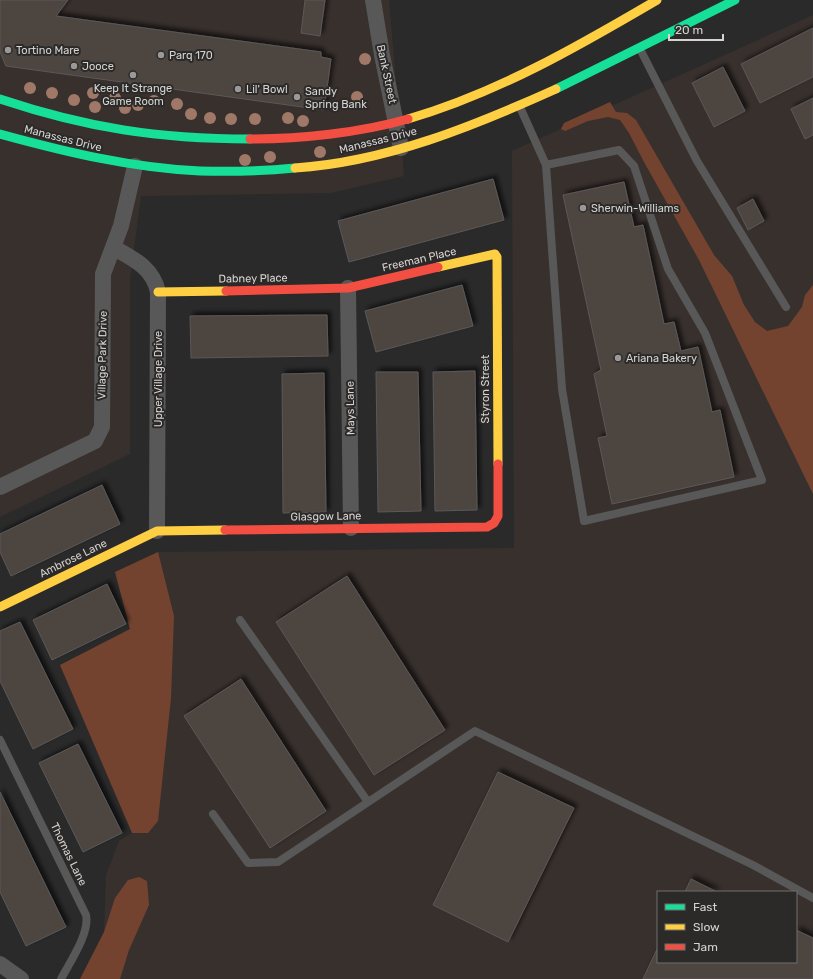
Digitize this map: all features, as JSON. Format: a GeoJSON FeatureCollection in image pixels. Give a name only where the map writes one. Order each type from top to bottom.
{"type":"FeatureCollection","features":[{"type":"Feature","properties":{"kind":"main road","name":"Manassas Drive"},"geometry":{"type":"LineString","coordinates":[[0,99],[72,122],[105,129],[177,138],[230,140],[280,139],[396,122],[490,89],[534,68],[657,0]]}},
{"type":"Feature","properties":{"kind":"main road","name":"Manassas Drive"},"geometry":{"type":"LineString","coordinates":[[0,134],[82,157],[135,166],[191,172],[264,172],[358,159],[401,148],[495,115],[601,68],[735,0]]}},
{"type":"Feature","properties":{"kind":"main road"},"geometry":{"type":"LineString","coordinates":[[205,147],[230,140]]}},
{"type":"Feature","properties":{"kind":"main road"},"geometry":{"type":"LineString","coordinates":[[135,166],[145,154]]}},
{"type":"Feature","properties":{"kind":"main road","name":"Freeman Place"},"geometry":{"type":"LineString","coordinates":[[348,288],[495,254]]}},
{"type":"Feature","properties":{"kind":"main road","name":"Styron Street"},"geometry":{"type":"LineString","coordinates":[[495,254],[497,264],[498,516],[495,523]]}},
{"type":"Feature","properties":{"kind":"main road","name":"Dabney Place"},"geometry":{"type":"LineString","coordinates":[[158,292],[348,288]]}},
{"type":"Feature","properties":{"kind":"main road","name":"Glasgow Lane"},"geometry":{"type":"LineString","coordinates":[[157,531],[487,527],[495,523]]}},
{"type":"Feature","properties":{"kind":"main road","name":"Ambrose Lane"},"geometry":{"type":"LineString","coordinates":[[0,607],[157,531]]}},
{"type":"Feature","properties":{"kind":"street","name":"Bank Street"},"geometry":{"type":"LineString","coordinates":[[373,0],[382,55],[401,148]]}},
{"type":"Feature","properties":{"kind":"street","name":"Village Park Drive"},"geometry":{"type":"LineString","coordinates":[[0,487],[95,441],[100,434],[102,427],[104,274],[121,226],[135,166]]}},
{"type":"Feature","properties":{"kind":"street","name":"Upper Village Drive"},"geometry":{"type":"LineString","coordinates":[[114,248],[133,259],[149,271],[156,284],[158,292],[157,531]]}},
{"type":"Feature","properties":{"kind":"street","name":"Mays Lane"},"geometry":{"type":"LineString","coordinates":[[348,288],[351,528]]}},
{"type":"Feature","properties":{"kind":"street"},"geometry":{"type":"LineString","coordinates":[[0,964],[21,979]]}},
{"type":"Feature","properties":{"kind":"lane"},"geometry":{"type":"LineString","coordinates":[[640,48],[697,161],[786,307]]}},
{"type":"Feature","properties":{"kind":"lane"},"geometry":{"type":"LineString","coordinates":[[519,104],[546,165],[562,389],[584,521],[762,480],[705,333],[668,269],[634,166],[619,150],[546,165]]}},
{"type":"Feature","properties":{"kind":"lane"},"geometry":{"type":"LineString","coordinates":[[240,620],[368,802]]}},
{"type":"Feature","properties":{"kind":"lane"},"geometry":{"type":"LineString","coordinates":[[213,814],[248,863],[278,862],[476,731],[753,865],[813,898]]}},
{"type":"Feature","properties":{"kind":"lane","name":"Thomas Lane"},"geometry":{"type":"LineString","coordinates":[[0,740],[86,915],[86,931],[61,979]]}},
{"type":"Feature","properties":{"kind":"shaded area"},"geometry":{"type":"Polygon","coordinates":[[[0,0],[389,0],[404,176],[331,193],[141,196],[130,279],[130,454],[0,517],[0,0]]]}},
{"type":"Feature","properties":{"kind":"shaded area"},"geometry":{"type":"Polygon","coordinates":[[[813,15],[813,979],[80,979],[104,932],[106,875],[119,841],[132,833],[60,665],[130,629],[115,572],[158,552],[514,548],[512,151],[813,15]]]}},
{"type":"Feature","properties":{"kind":"shaded area"},"geometry":{"type":"Polygon","coordinates":[[[610,102],[616,112],[627,113],[636,120],[714,255],[732,276],[744,305],[755,322],[767,331],[788,326],[802,307],[805,295],[813,285],[813,494],[699,260],[629,133],[620,120],[608,117],[588,121],[565,131],[561,129],[564,123],[610,102]]]}},
{"type":"Feature","properties":{"kind":"shaded area"},"geometry":{"type":"Polygon","coordinates":[[[158,552],[174,616],[171,698],[158,821],[148,833],[132,833],[60,665],[130,629],[115,572],[158,552]]]}},
{"type":"Feature","properties":{"kind":"shaded area"},"geometry":{"type":"Polygon","coordinates":[[[139,877],[147,881],[149,905],[129,950],[120,979],[80,979],[104,932],[115,898],[128,880],[139,877]]]}},
{"type":"Feature","properties":{"kind":"building","name":"Parq 170"},"geometry":{"type":"Polygon","coordinates":[[[0,0],[68,0],[56,16],[321,52],[321,57],[331,59],[324,110],[6,66],[0,52],[0,0]]]}},
{"type":"Feature","properties":{"kind":"building"},"geometry":{"type":"Polygon","coordinates":[[[305,0],[325,0],[320,36],[301,33],[305,0]]]}},
{"type":"Feature","properties":{"kind":"building"},"geometry":{"type":"Polygon","coordinates":[[[813,28],[813,77],[760,103],[741,64],[813,28]]]}},
{"type":"Feature","properties":{"kind":"building"},"geometry":{"type":"Polygon","coordinates":[[[723,67],[745,111],[714,127],[692,83],[723,67]]]}},
{"type":"Feature","properties":{"kind":"building"},"geometry":{"type":"Polygon","coordinates":[[[813,98],[813,135],[805,139],[791,109],[813,98]]]}},
{"type":"Feature","properties":{"kind":"building"},"geometry":{"type":"Polygon","coordinates":[[[493,179],[504,220],[349,262],[338,221],[493,179]]]}},
{"type":"Feature","properties":{"kind":"building"},"geometry":{"type":"Polygon","coordinates":[[[624,182],[634,227],[643,225],[664,324],[674,322],[681,351],[698,347],[712,412],[720,410],[734,477],[612,504],[598,438],[607,436],[594,374],[601,370],[563,195],[624,182]]]}},
{"type":"Feature","properties":{"kind":"building"},"geometry":{"type":"Polygon","coordinates":[[[753,199],[764,221],[748,230],[737,208],[753,199]]]}},
{"type":"Feature","properties":{"kind":"building"},"geometry":{"type":"Polygon","coordinates":[[[462,285],[473,326],[376,352],[365,311],[462,285]]]}},
{"type":"Feature","properties":{"kind":"building"},"geometry":{"type":"Polygon","coordinates":[[[327,315],[328,356],[191,358],[190,316],[327,315]]]}},
{"type":"Feature","properties":{"kind":"building"},"geometry":{"type":"Polygon","coordinates":[[[475,371],[477,510],[435,511],[433,372],[475,371]]]}},
{"type":"Feature","properties":{"kind":"building"},"geometry":{"type":"Polygon","coordinates":[[[376,372],[418,372],[421,511],[378,512],[376,372]]]}},
{"type":"Feature","properties":{"kind":"building"},"geometry":{"type":"Polygon","coordinates":[[[324,373],[326,512],[283,513],[282,374],[324,373]]]}},
{"type":"Feature","properties":{"kind":"building"},"geometry":{"type":"Polygon","coordinates":[[[102,485],[120,524],[11,576],[0,552],[0,534],[102,485]]]}},
{"type":"Feature","properties":{"kind":"building"},"geometry":{"type":"Polygon","coordinates":[[[347,576],[445,730],[374,775],[276,622],[347,576]]]}},
{"type":"Feature","properties":{"kind":"building"},"geometry":{"type":"Polygon","coordinates":[[[107,584],[126,624],[52,660],[33,620],[107,584]]]}},
{"type":"Feature","properties":{"kind":"building"},"geometry":{"type":"Polygon","coordinates":[[[20,622],[73,729],[33,749],[0,681],[0,631],[20,622]]]}},
{"type":"Feature","properties":{"kind":"building"},"geometry":{"type":"Polygon","coordinates":[[[241,679],[326,811],[270,848],[184,716],[241,679]]]}},
{"type":"Feature","properties":{"kind":"building"},"geometry":{"type":"Polygon","coordinates":[[[78,744],[122,833],[83,852],[39,763],[78,744]]]}},
{"type":"Feature","properties":{"kind":"building"},"geometry":{"type":"Polygon","coordinates":[[[498,772],[574,808],[508,942],[433,905],[498,772]]]}},
{"type":"Feature","properties":{"kind":"building"},"geometry":{"type":"Polygon","coordinates":[[[0,792],[66,927],[26,946],[0,892],[0,792]]]}},
{"type":"Feature","properties":{"kind":"building"},"geometry":{"type":"Polygon","coordinates":[[[691,879],[715,891],[685,891],[691,879]]]}},
{"type":"Feature","properties":{"kind":"building"},"geometry":{"type":"Polygon","coordinates":[[[797,930],[813,938],[813,979],[643,979],[657,949],[657,963],[797,963],[797,930]]]}},
{"type":"Feature","properties":{"kind":"traffic: fast"},"geometry":{"type":"LineString","coordinates":[[556,89],[735,0]]}},
{"type":"Feature","properties":{"kind":"traffic: fast"},"geometry":{"type":"LineString","coordinates":[[0,99],[63,117],[124,130],[185,137],[250,139]]}},
{"type":"Feature","properties":{"kind":"traffic: fast"},"geometry":{"type":"LineString","coordinates":[[0,134],[74,153],[124,163],[175,169],[200,171],[248,171],[295,168]]}},
{"type":"Feature","properties":{"kind":"traffic: slow"},"geometry":{"type":"LineString","coordinates":[[408,119],[473,96],[505,82],[597,35],[657,0]]}},
{"type":"Feature","properties":{"kind":"traffic: slow"},"geometry":{"type":"LineString","coordinates":[[295,168],[363,158],[396,150],[461,129],[556,89]]}},
{"type":"Feature","properties":{"kind":"traffic: slow"},"geometry":{"type":"LineString","coordinates":[[438,267],[495,254],[497,257],[498,464]]}},
{"type":"Feature","properties":{"kind":"traffic: slow"},"geometry":{"type":"LineString","coordinates":[[158,292],[226,291]]}},
{"type":"Feature","properties":{"kind":"traffic: slow"},"geometry":{"type":"LineString","coordinates":[[0,607],[157,531],[225,530]]}},
{"type":"Feature","properties":{"kind":"traffic: jam"},"geometry":{"type":"LineString","coordinates":[[250,139],[289,138],[329,134],[370,128],[408,119]]}},
{"type":"Feature","properties":{"kind":"traffic: jam"},"geometry":{"type":"LineString","coordinates":[[226,291],[348,288],[438,267]]}},
{"type":"Feature","properties":{"kind":"traffic: jam"},"geometry":{"type":"LineString","coordinates":[[225,530],[487,527],[494,523],[498,516],[498,464]]}},
{"type":"Feature","properties":{"kind":"place","name":"Tortino Mare"},"geometry":{"type":"Point","coordinates":[8,50]}},
{"type":"Feature","properties":{"kind":"place","name":"Parq 170"},"geometry":{"type":"Point","coordinates":[161,55]}},
{"type":"Feature","properties":{"kind":"place","name":"Jooce"},"geometry":{"type":"Point","coordinates":[74,66]}},
{"type":"Feature","properties":{"kind":"place","name":"Keep It Strange Game Room"},"geometry":{"type":"Point","coordinates":[133,75]}},
{"type":"Feature","properties":{"kind":"place","name":"Lil' Bowl"},"geometry":{"type":"Point","coordinates":[238,89]}},
{"type":"Feature","properties":{"kind":"place","name":"Sandy Spring Bank"},"geometry":{"type":"Point","coordinates":[297,97]}},
{"type":"Feature","properties":{"kind":"place","name":"Sherwin-Williams"},"geometry":{"type":"Point","coordinates":[583,208]}},
{"type":"Feature","properties":{"kind":"place","name":"Ariana Bakery"},"geometry":{"type":"Point","coordinates":[618,358]}}]}
